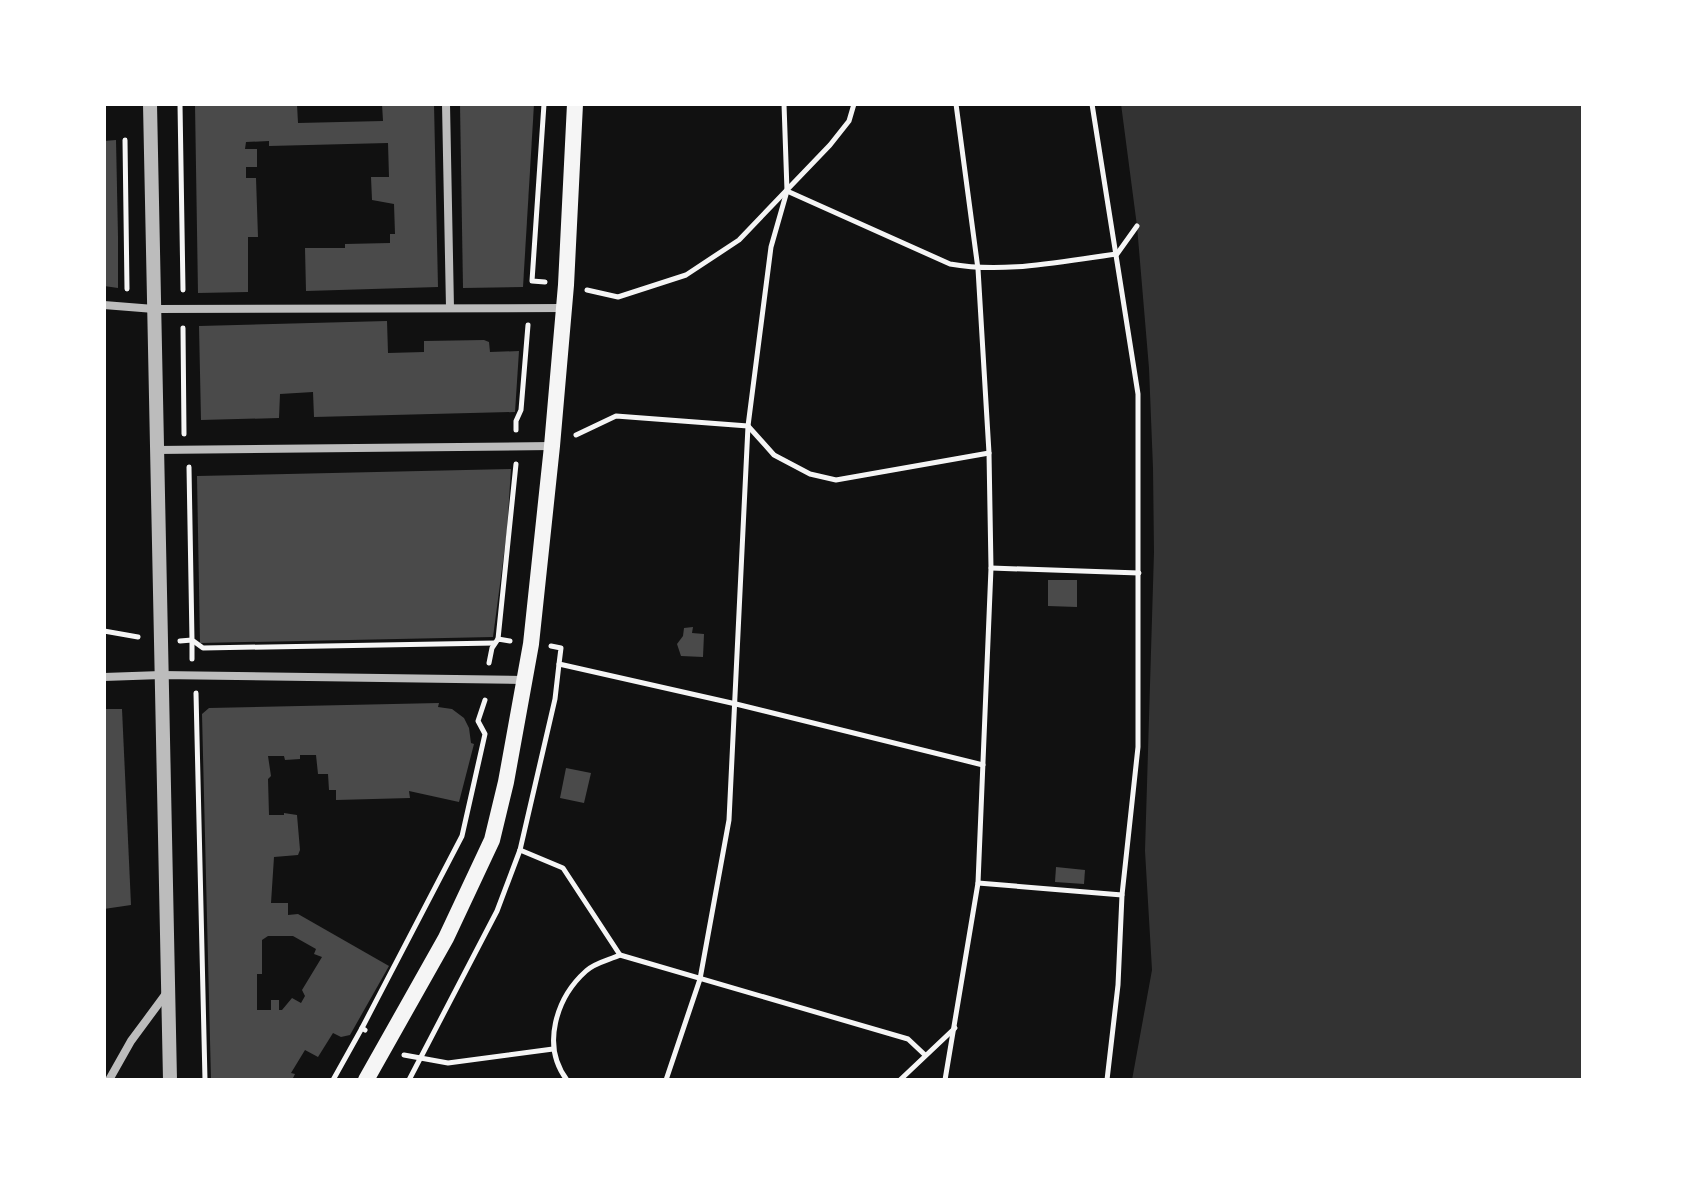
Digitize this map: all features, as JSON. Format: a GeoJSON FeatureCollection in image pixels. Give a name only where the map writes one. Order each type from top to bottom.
{"type":"FeatureCollection","features":[{"type":"Feature","properties":{"kind":"main road"},"geometry":{"type":"LineString","coordinates":[[366,1080],[446,938],[492,840],[506,782],[531,644],[552,446],[566,285],[575,104]]}},
{"type":"Feature","properties":{"kind":"street"},"geometry":{"type":"LineString","coordinates":[[150,104],[170,1080]]}},
{"type":"Feature","properties":{"kind":"street"},"geometry":{"type":"LineString","coordinates":[[446,104],[450,308]]}},
{"type":"Feature","properties":{"kind":"street"},"geometry":{"type":"LineString","coordinates":[[104,305],[154,309],[563,308]]}},
{"type":"Feature","properties":{"kind":"street"},"geometry":{"type":"LineString","coordinates":[[156,450],[552,446]]}},
{"type":"Feature","properties":{"kind":"street"},"geometry":{"type":"LineString","coordinates":[[104,677],[161,675],[526,680]]}},
{"type":"Feature","properties":{"kind":"street"},"geometry":{"type":"LineString","coordinates":[[109,1080],[131,1041],[168,991]]}},
{"type":"Feature","properties":{"kind":"path"},"geometry":{"type":"LineString","coordinates":[[180,104],[184,449],[189,468],[192,640],[203,648],[496,641],[561,648],[555,699],[520,850],[497,911],[409,1080]]}},
{"type":"Feature","properties":{"kind":"path"},"geometry":{"type":"LineString","coordinates":[[487,680],[496,641],[517,472],[516,421],[521,410],[544,104]]}},
{"type":"Feature","properties":{"kind":"path"},"geometry":{"type":"LineString","coordinates":[[666,1080],[700,979],[729,820],[748,426],[771,247],[787,191],[784,104]]}},
{"type":"Feature","properties":{"kind":"path"},"geometry":{"type":"LineString","coordinates":[[532,281],[618,297],[686,275],[739,240],[849,121],[854,104]]}},
{"type":"Feature","properties":{"kind":"path"},"geometry":{"type":"LineString","coordinates":[[945,1080],[978,883],[991,568],[989,453],[978,269],[956,104]]}},
{"type":"Feature","properties":{"kind":"path"},"geometry":{"type":"LineString","coordinates":[[1092,104],[1138,394],[1138,747],[1107,1080]]}},
{"type":"Feature","properties":{"kind":"path"},"geometry":{"type":"LineString","coordinates":[[125,133],[128,306]]}},
{"type":"Feature","properties":{"kind":"path"},"geometry":{"type":"LineString","coordinates":[[787,191],[950,264],[978,269],[1031,266],[1117,254],[1137,226]]}},
{"type":"Feature","properties":{"kind":"path"},"geometry":{"type":"LineString","coordinates":[[552,446],[616,416],[748,426],[774,455],[810,474],[836,480],[989,453]]}},
{"type":"Feature","properties":{"kind":"path"},"geometry":{"type":"LineString","coordinates":[[991,568],[1139,573]]}},
{"type":"Feature","properties":{"kind":"path"},"geometry":{"type":"LineString","coordinates":[[104,631],[161,641]]}},
{"type":"Feature","properties":{"kind":"path"},"geometry":{"type":"LineString","coordinates":[[559,664],[983,765]]}},
{"type":"Feature","properties":{"kind":"path"},"geometry":{"type":"LineString","coordinates":[[362,1028],[462,836],[485,734],[478,721],[485,700]]}},
{"type":"Feature","properties":{"kind":"path"},"geometry":{"type":"LineString","coordinates":[[197,701],[205,1080]]}},
{"type":"Feature","properties":{"kind":"path"},"geometry":{"type":"LineString","coordinates":[[520,850],[563,868],[620,955],[908,1039],[925,1055]]}},
{"type":"Feature","properties":{"kind":"path"},"geometry":{"type":"LineString","coordinates":[[978,883],[1122,895]]}},
{"type":"Feature","properties":{"kind":"path"},"geometry":{"type":"LineString","coordinates":[[567,1080],[553,1049],[556,1016],[568,991],[588,969],[620,955]]}},
{"type":"Feature","properties":{"kind":"path"},"geometry":{"type":"LineString","coordinates":[[900,1080],[956,1028]]}},
{"type":"Feature","properties":{"kind":"path"},"geometry":{"type":"LineString","coordinates":[[385,1044],[408,1057],[448,1063],[553,1049]]}},
{"type":"Feature","properties":{"kind":"shaded area"},"geometry":{"type":"Polygon","coordinates":[[[1121,104],[1583,104],[1583,1080],[1132,1080],[1152,970],[1145,851],[1154,552],[1149,368],[1137,226],[1121,104]]]}},
{"type":"Feature","properties":{"kind":"building"},"geometry":{"type":"Polygon","coordinates":[[[195,104],[297,104],[298,123],[383,121],[382,104],[434,104],[438,287],[306,291],[305,248],[390,243],[390,234],[395,234],[394,204],[372,200],[371,177],[389,177],[388,143],[269,146],[269,141],[246,142],[245,149],[257,149],[257,167],[246,167],[246,178],[256,178],[258,237],[248,237],[248,292],[198,293],[195,104]]]}},
{"type":"Feature","properties":{"kind":"building"},"geometry":{"type":"Polygon","coordinates":[[[460,104],[534,104],[523,287],[463,288],[460,104]]]}},
{"type":"Feature","properties":{"kind":"building"},"geometry":{"type":"Polygon","coordinates":[[[116,140],[118,288],[104,286],[104,141],[116,140]]]}},
{"type":"Feature","properties":{"kind":"building"},"geometry":{"type":"Polygon","coordinates":[[[387,321],[388,353],[424,352],[424,341],[484,340],[489,342],[490,352],[519,351],[515,412],[314,417],[313,392],[280,394],[279,418],[201,420],[199,326],[387,321]]]}},
{"type":"Feature","properties":{"kind":"building"},"geometry":{"type":"Polygon","coordinates":[[[511,469],[507,531],[493,637],[200,643],[197,476],[511,469]]]}},
{"type":"Feature","properties":{"kind":"building"},"geometry":{"type":"Polygon","coordinates":[[[1048,580],[1077,580],[1077,607],[1048,606],[1048,580]]]}},
{"type":"Feature","properties":{"kind":"building"},"geometry":{"type":"Polygon","coordinates":[[[693,627],[692,633],[704,634],[703,657],[681,656],[677,644],[684,628],[693,627]]]}},
{"type":"Feature","properties":{"kind":"building"},"geometry":{"type":"Polygon","coordinates":[[[439,703],[438,707],[452,709],[464,718],[471,743],[474,744],[459,802],[409,791],[410,798],[336,800],[336,790],[329,790],[328,774],[318,774],[316,755],[300,755],[300,759],[285,760],[284,756],[268,756],[271,776],[268,779],[269,815],[297,815],[300,850],[298,855],[274,857],[271,903],[288,903],[288,915],[298,914],[389,966],[350,1035],[341,1037],[333,1033],[318,1057],[305,1050],[291,1073],[295,1074],[292,1080],[211,1080],[202,714],[209,708],[439,703]],[[268,936],[262,940],[262,974],[257,974],[257,1010],[271,1010],[271,1000],[279,1000],[279,1010],[282,1010],[292,998],[301,1003],[305,996],[302,990],[322,957],[314,954],[316,949],[293,936],[268,936]]]}},
{"type":"Feature","properties":{"kind":"building"},"geometry":{"type":"Polygon","coordinates":[[[104,709],[122,709],[131,905],[104,909],[104,709]]]}},
{"type":"Feature","properties":{"kind":"building"},"geometry":{"type":"Polygon","coordinates":[[[566,768],[591,773],[584,803],[560,798],[566,768]]]}},
{"type":"Feature","properties":{"kind":"building"},"geometry":{"type":"Polygon","coordinates":[[[1056,867],[1085,870],[1084,884],[1055,882],[1056,867]]]}}]}
